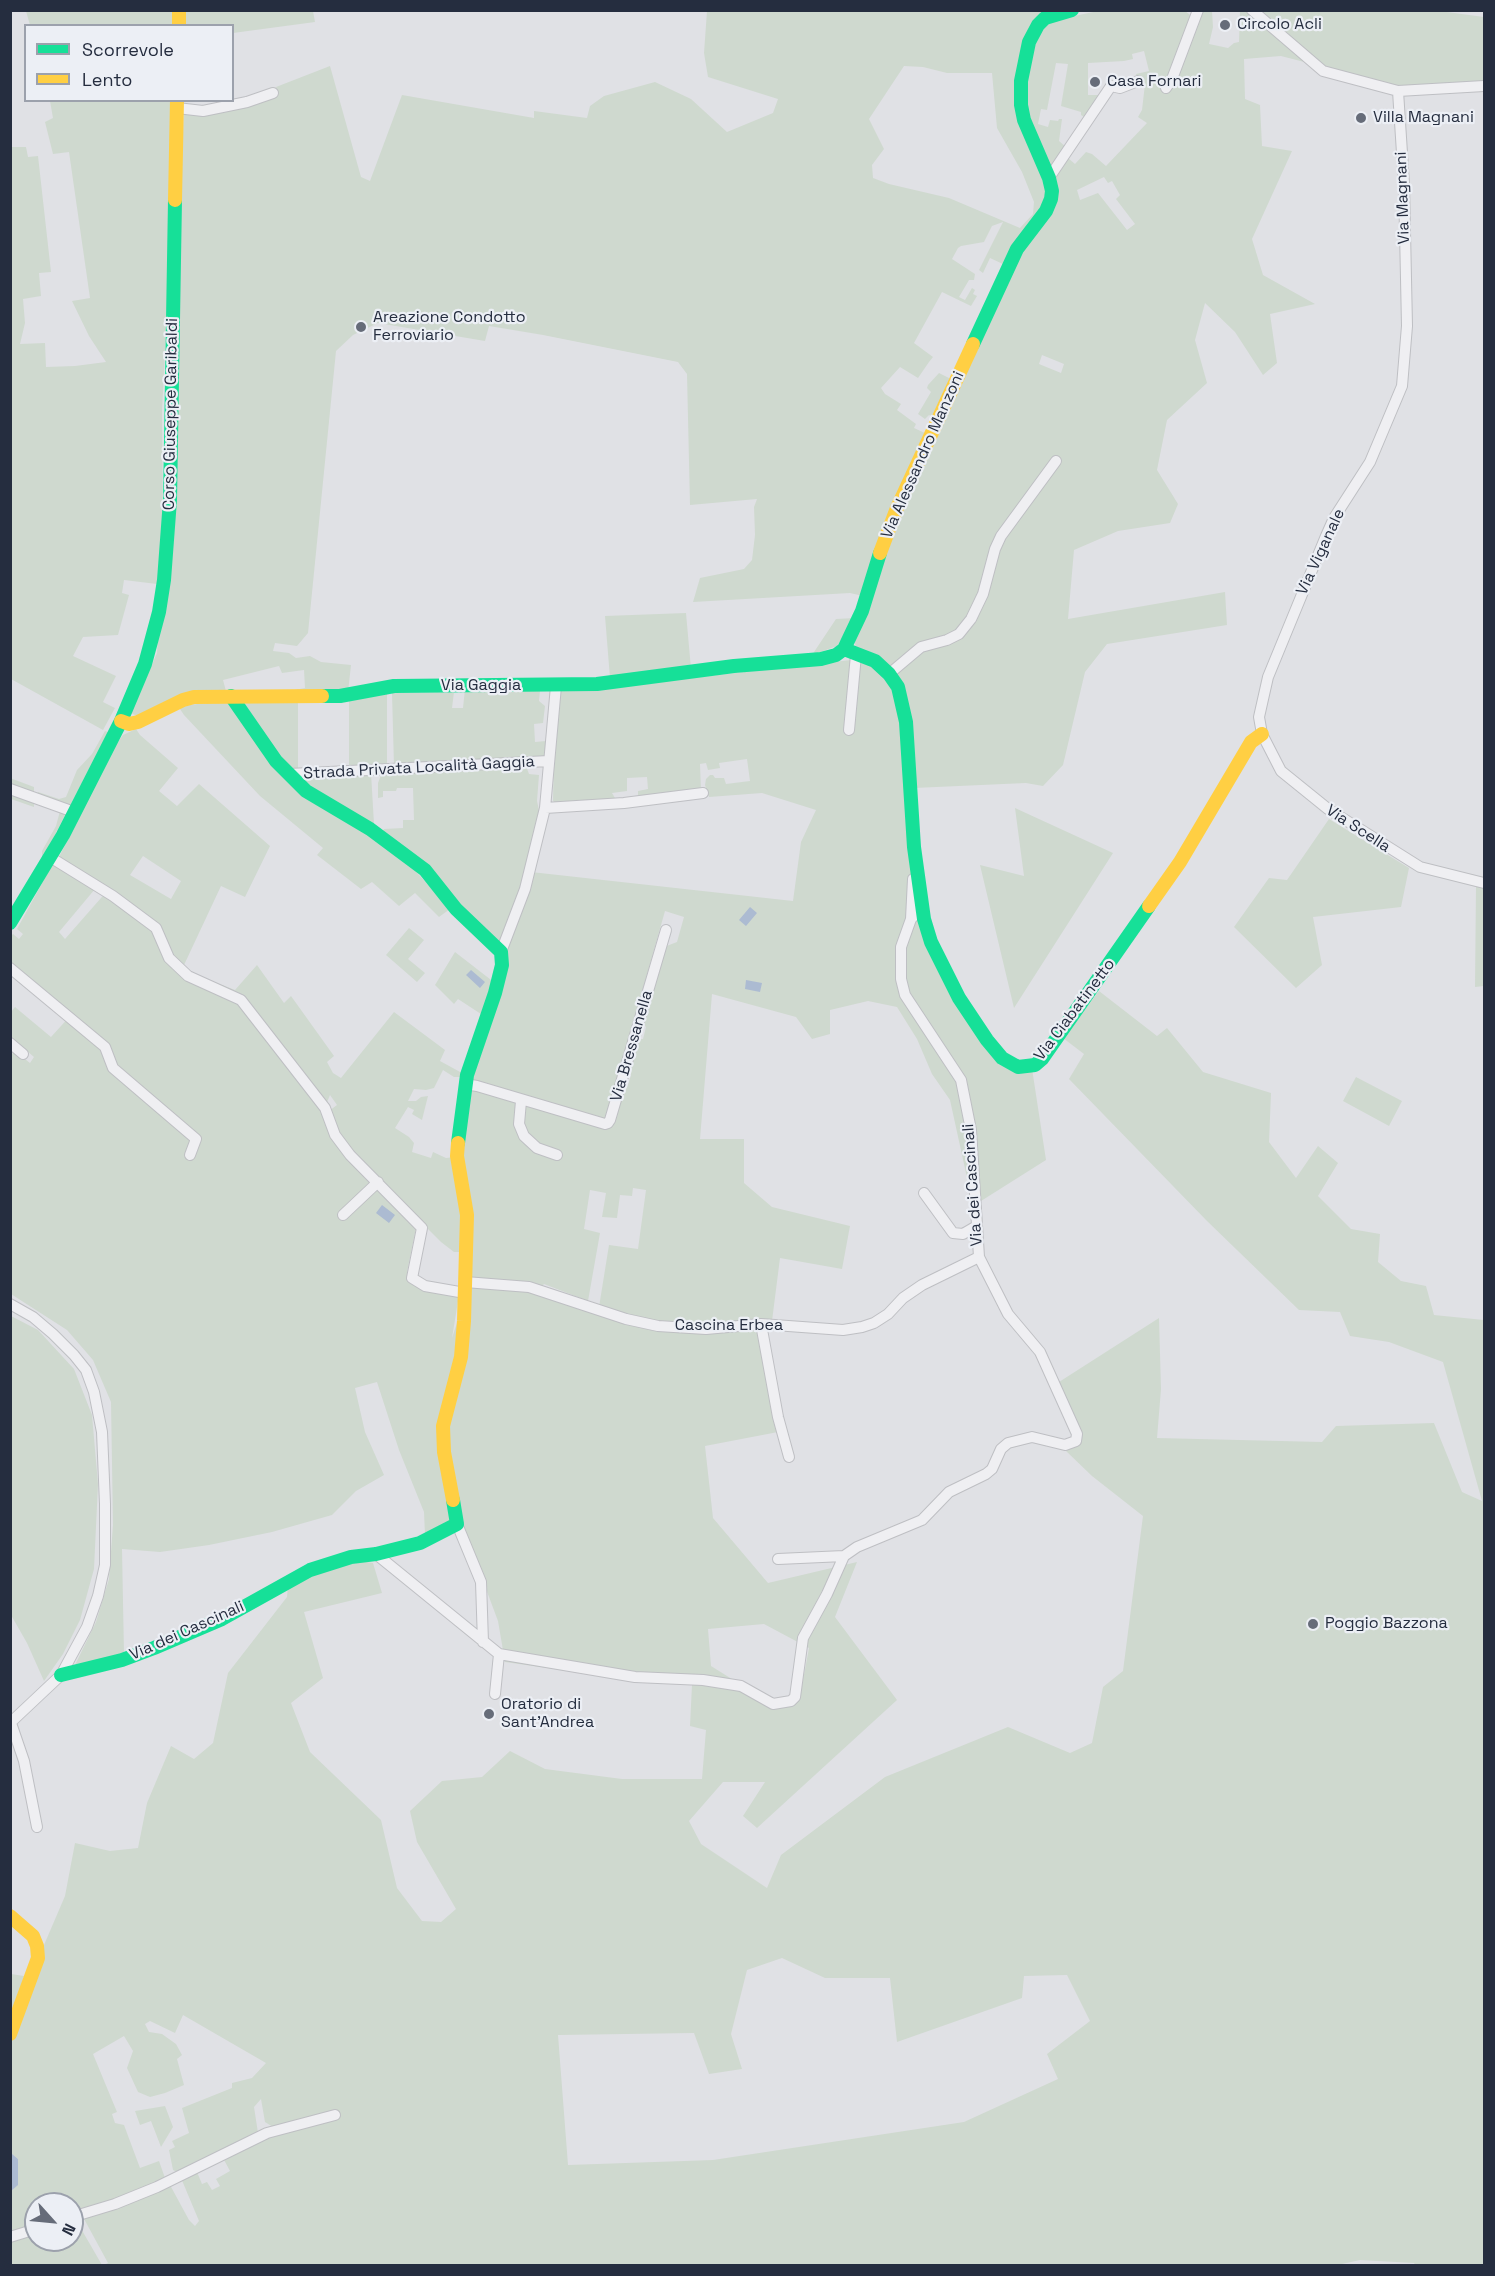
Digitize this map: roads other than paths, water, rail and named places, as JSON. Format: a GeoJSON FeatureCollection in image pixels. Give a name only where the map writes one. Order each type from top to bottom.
{"type":"FeatureCollection","features":[{"type":"Feature","properties":{"kind":"street","name":"Via Alessandro Manzoni"},"geometry":{"type":"LineString","coordinates":[[850,652],[885,537],[897,508],[1017,249],[1046,211],[1051,199],[1050,178],[1024,120],[1021,105],[1021,81],[1029,42],[1038,25],[1045,18],[1072,10]]}},
{"type":"Feature","properties":{"kind":"street"},"geometry":{"type":"LineString","coordinates":[[1166,88],[1172,79],[1198,10]]}},
{"type":"Feature","properties":{"kind":"street"},"geometry":{"type":"LineString","coordinates":[[1252,10],[1323,71],[1398,91],[1485,87]]}},
{"type":"Feature","properties":{"kind":"street"},"geometry":{"type":"LineString","coordinates":[[1050,178],[1111,86],[1120,88],[1138,81]]}},
{"type":"Feature","properties":{"kind":"street","name":"Via Magnani"},"geometry":{"type":"LineString","coordinates":[[1398,91],[1404,184],[1406,305]]}},
{"type":"Feature","properties":{"kind":"street"},"geometry":{"type":"LineString","coordinates":[[177,104],[203,111],[247,102],[273,93]]}},
{"type":"Feature","properties":{"kind":"street","name":"Corso Giuseppe Garibaldi"},"geometry":{"type":"LineString","coordinates":[[10,923],[50,857],[121,721],[145,664],[159,612],[164,580],[170,500],[177,104]]}},
{"type":"Feature","properties":{"kind":"street","name":"Via Viganale"},"geometry":{"type":"LineString","coordinates":[[1262,734],[1258,717],[1262,696],[1277,653],[1330,527],[1370,462],[1402,386],[1406,305]]}},
{"type":"Feature","properties":{"kind":"street"},"geometry":{"type":"LineString","coordinates":[[849,730],[850,652],[875,661],[889,674],[921,648],[959,634],[983,594],[992,558],[1001,536],[1056,461]]}},
{"type":"Feature","properties":{"kind":"street","name":"Via Gaggia"},"geometry":{"type":"LineString","coordinates":[[121,721],[129,724],[138,722],[194,697],[340,696],[394,686],[597,684],[734,666],[821,659],[850,652]]}},
{"type":"Feature","properties":{"kind":"street","name":"Via Ciabatinetto"},"geometry":{"type":"LineString","coordinates":[[889,674],[898,687],[906,722],[914,846],[922,907],[931,942],[959,998],[987,1040],[1011,1065],[1026,1068],[1035,1065],[1049,1050],[1180,862],[1251,742],[1262,734]]}},
{"type":"Feature","properties":{"kind":"street","name":"Strada Privata Località Gaggia"},"geometry":{"type":"LineString","coordinates":[[501,952],[525,889],[545,808],[556,686]]}},
{"type":"Feature","properties":{"kind":"street"},"geometry":{"type":"LineString","coordinates":[[231,696],[264,745],[306,791],[370,829],[425,870],[456,909],[501,952],[502,965],[495,993],[465,1084],[457,1156],[467,1215],[461,1357],[443,1426],[444,1452],[457,1524],[482,1582],[483,1642]]}},
{"type":"Feature","properties":{"kind":"street","name":"Via Scella"},"geometry":{"type":"LineString","coordinates":[[1262,734],[1281,771],[1351,825],[1420,867],[1485,883]]}},
{"type":"Feature","properties":{"kind":"street","name":"Strada Privata Località Gaggia"},"geometry":{"type":"LineString","coordinates":[[289,774],[549,761]]}},
{"type":"Feature","properties":{"kind":"street"},"geometry":{"type":"LineString","coordinates":[[10,789],[74,812]]}},
{"type":"Feature","properties":{"kind":"street"},"geometry":{"type":"LineString","coordinates":[[545,808],[624,803],[703,793]]}},
{"type":"Feature","properties":{"kind":"street","name":"Via dei Cascinali"},"geometry":{"type":"LineString","coordinates":[[844,1556],[857,1547],[922,1520],[949,1492],[992,1469],[1001,1449],[1008,1443],[1032,1437],[1065,1445],[1076,1441],[1077,1434],[1040,1352],[1008,1314],[979,1257],[975,1227],[971,1130],[961,1080],[905,995],[900,979],[901,947],[911,919],[914,846]]}},
{"type":"Feature","properties":{"kind":"street"},"geometry":{"type":"LineString","coordinates":[[50,857],[113,896],[156,928],[169,958],[188,976],[241,999],[326,1108],[335,1135],[350,1155],[378,1182],[343,1215]]}},
{"type":"Feature","properties":{"kind":"street","name":"Via dei Cascinali"},"geometry":{"type":"LineString","coordinates":[[911,919],[922,907]]}},
{"type":"Feature","properties":{"kind":"street","name":"Via Bressanella"},"geometry":{"type":"LineString","coordinates":[[465,1084],[604,1124],[610,1120],[666,930]]}},
{"type":"Feature","properties":{"kind":"street"},"geometry":{"type":"LineString","coordinates":[[10,968],[105,1047],[113,1068],[196,1139],[187,1158]]}},
{"type":"Feature","properties":{"kind":"street"},"geometry":{"type":"LineString","coordinates":[[10,1043],[23,1054]]}},
{"type":"Feature","properties":{"kind":"street"},"geometry":{"type":"LineString","coordinates":[[520,1101],[519,1124],[524,1136],[537,1148],[557,1155]]}},
{"type":"Feature","properties":{"kind":"street","name":"Cascina Erbea"},"geometry":{"type":"LineString","coordinates":[[378,1182],[422,1228],[412,1278],[425,1286],[529,1287],[626,1319],[658,1326],[705,1329],[761,1324],[831,1330],[862,1327],[882,1318],[903,1298],[922,1285],[979,1257]]}},
{"type":"Feature","properties":{"kind":"street"},"geometry":{"type":"LineString","coordinates":[[924,1193],[953,1233],[963,1234],[975,1227]]}},
{"type":"Feature","properties":{"kind":"street"},"geometry":{"type":"LineString","coordinates":[[10,1304],[33,1317],[53,1334],[86,1370],[94,1392],[102,1432],[105,1564],[98,1596],[87,1627],[61,1675],[11,1723],[24,1761],[37,1827]]}},
{"type":"Feature","properties":{"kind":"street"},"geometry":{"type":"LineString","coordinates":[[761,1324],[778,1417],[789,1457]]}},
{"type":"Feature","properties":{"kind":"street","name":"Via dei Cascinali"},"geometry":{"type":"LineString","coordinates":[[61,1675],[122,1660],[154,1648],[222,1619],[310,1570],[351,1557],[376,1554],[420,1543],[457,1524]]}},
{"type":"Feature","properties":{"kind":"street"},"geometry":{"type":"LineString","coordinates":[[376,1554],[499,1654],[635,1677],[703,1680],[741,1686],[773,1704],[791,1701],[796,1691],[803,1638],[844,1556],[778,1559]]}},
{"type":"Feature","properties":{"kind":"street"},"geometry":{"type":"LineString","coordinates":[[495,1694],[499,1654]]}},
{"type":"Feature","properties":{"kind":"street"},"geometry":{"type":"LineString","coordinates":[[10,1916],[33,1936],[38,1958],[10,2034]]}},
{"type":"Feature","properties":{"kind":"street"},"geometry":{"type":"LineString","coordinates":[[84,2213],[157,2187],[267,2133],[335,2115]]}},
{"type":"Feature","properties":{"kind":"water"},"geometry":{"type":"Polygon","coordinates":[[[750,907],[757,913],[746,926],[739,920],[750,907]]]}},
{"type":"Feature","properties":{"kind":"water"},"geometry":{"type":"Polygon","coordinates":[[[471,970],[485,982],[480,988],[466,975],[471,970]]]}},
{"type":"Feature","properties":{"kind":"water"},"geometry":{"type":"Polygon","coordinates":[[[746,980],[762,983],[760,992],[745,989],[746,980]]]}},
{"type":"Feature","properties":{"kind":"water"},"geometry":{"type":"Polygon","coordinates":[[[382,1205],[395,1215],[389,1223],[376,1213],[382,1205]]]}},
{"type":"Feature","properties":{"kind":"water"},"geometry":{"type":"Polygon","coordinates":[[[11,2153],[18,2159],[18,2185],[11,2191],[11,2153]]]}},
{"type":"Feature","properties":{"kind":"place","name":"Circolo Acli"},"geometry":{"type":"Point","coordinates":[1225,25]}},
{"type":"Feature","properties":{"kind":"place","name":"Casa Fornari"},"geometry":{"type":"Point","coordinates":[1095,82]}},
{"type":"Feature","properties":{"kind":"place","name":"Villa Magnani"},"geometry":{"type":"Point","coordinates":[1361,118]}},
{"type":"Feature","properties":{"kind":"place","name":"Areazione Condotto Ferroviario"},"geometry":{"type":"Point","coordinates":[361,327]}},
{"type":"Feature","properties":{"kind":"place","name":"Poggio Bazzona"},"geometry":{"type":"Point","coordinates":[1313,1624]}},
{"type":"Feature","properties":{"kind":"place","name":"Oratorio di Sant'Andrea"},"geometry":{"type":"Point","coordinates":[489,1714]}}]}
